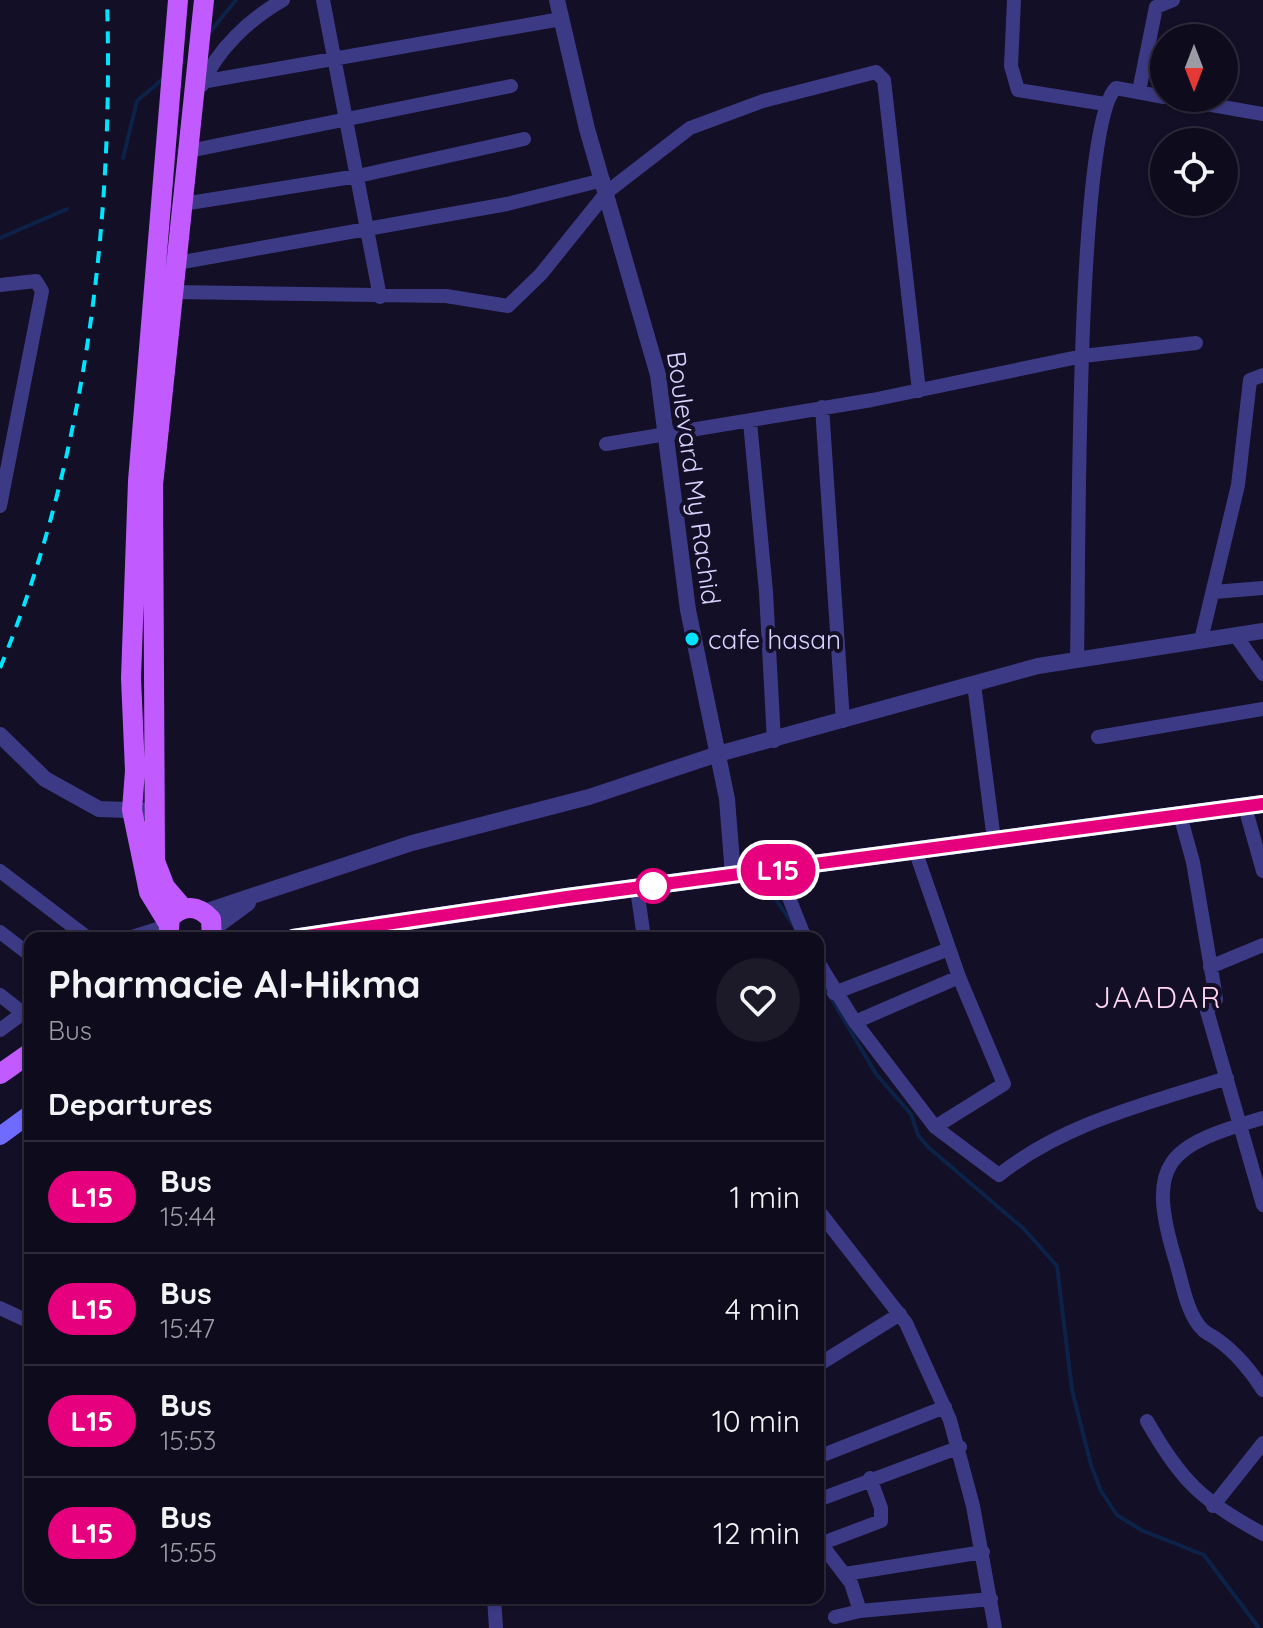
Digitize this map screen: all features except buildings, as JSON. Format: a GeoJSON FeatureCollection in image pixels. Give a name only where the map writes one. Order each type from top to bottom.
{"type":"FeatureCollection","features":[{"type":"Feature","properties":{"kind":"main road"},"geometry":{"type":"LineString","coordinates":[[170,928],[145,882],[132,810],[135,771],[131,678],[138,481],[178,0]]}},
{"type":"Feature","properties":{"kind":"main road"},"geometry":{"type":"LineString","coordinates":[[170,928],[165,887],[155,861],[153,485],[199,84],[204,0]]}},
{"type":"Feature","properties":{"kind":"main road"},"geometry":{"type":"LineString","coordinates":[[327,932],[1254,806]]}},
{"type":"Feature","properties":{"kind":"main road"},"geometry":{"type":"LineString","coordinates":[[170,928],[210,926]]}},
{"type":"Feature","properties":{"kind":"main road"},"geometry":{"type":"LineString","coordinates":[[0,1060],[24,1043]]}},
{"type":"Feature","properties":{"kind":"main road"},"geometry":{"type":"LineString","coordinates":[[0,1074],[24,1057]]}},
{"type":"Feature","properties":{"kind":"main road"},"geometry":{"type":"LineString","coordinates":[[0,1136],[24,1118]]}},
{"type":"Feature","properties":{"kind":"street"},"geometry":{"type":"LineString","coordinates":[[199,84],[226,46],[256,18],[283,0]]}},
{"type":"Feature","properties":{"kind":"street"},"geometry":{"type":"LineString","coordinates":[[323,0],[380,297]]}},
{"type":"Feature","properties":{"kind":"street","name":"Boulevard My Rachid"},"geometry":{"type":"LineString","coordinates":[[557,0],[587,129],[654,356],[668,436],[688,610],[727,799],[733,875]]}},
{"type":"Feature","properties":{"kind":"street"},"geometry":{"type":"LineString","coordinates":[[1014,0],[1011,66],[1018,90],[1023,94],[1071,96],[1105,104]]}},
{"type":"Feature","properties":{"kind":"street"},"geometry":{"type":"LineString","coordinates":[[1139,91],[1156,7],[1173,0]]}},
{"type":"Feature","properties":{"kind":"street"},"geometry":{"type":"LineString","coordinates":[[199,84],[561,19]]}},
{"type":"Feature","properties":{"kind":"street"},"geometry":{"type":"LineString","coordinates":[[174,292],[446,296],[511,305],[541,274],[605,186],[677,137],[713,117],[812,87],[880,73],[919,391]]}},
{"type":"Feature","properties":{"kind":"street"},"geometry":{"type":"LineString","coordinates":[[189,151],[511,86]]}},
{"type":"Feature","properties":{"kind":"street"},"geometry":{"type":"LineString","coordinates":[[1077,659],[1078,440],[1091,201],[1105,104],[1116,88],[1150,94]]}},
{"type":"Feature","properties":{"kind":"street"},"geometry":{"type":"LineString","coordinates":[[1238,110],[1263,114]]}},
{"type":"Feature","properties":{"kind":"street"},"geometry":{"type":"LineString","coordinates":[[183,204],[358,176],[524,139]]}},
{"type":"Feature","properties":{"kind":"street"},"geometry":{"type":"LineString","coordinates":[[177,263],[605,186]]}},
{"type":"Feature","properties":{"kind":"street"},"geometry":{"type":"LineString","coordinates":[[0,285],[36,281],[42,291],[4,466],[0,506]]}},
{"type":"Feature","properties":{"kind":"street"},"geometry":{"type":"LineString","coordinates":[[606,444],[668,436],[919,391],[1083,356],[1196,343]]}},
{"type":"Feature","properties":{"kind":"street"},"geometry":{"type":"LineString","coordinates":[[1201,640],[1238,485],[1250,380],[1263,375]]}},
{"type":"Feature","properties":{"kind":"street"},"geometry":{"type":"LineString","coordinates":[[822,407],[843,721]]}},
{"type":"Feature","properties":{"kind":"street"},"geometry":{"type":"LineString","coordinates":[[750,422],[766,592],[774,741]]}},
{"type":"Feature","properties":{"kind":"street"},"geometry":{"type":"LineString","coordinates":[[1214,592],[1263,588]]}},
{"type":"Feature","properties":{"kind":"street"},"geometry":{"type":"LineString","coordinates":[[210,926],[270,891],[412,843],[589,797],[718,754],[1077,659],[1263,631]]}},
{"type":"Feature","properties":{"kind":"street"},"geometry":{"type":"LineString","coordinates":[[1236,636],[1263,674]]}},
{"type":"Feature","properties":{"kind":"street"},"geometry":{"type":"LineString","coordinates":[[974,684],[994,840]]}},
{"type":"Feature","properties":{"kind":"street"},"geometry":{"type":"LineString","coordinates":[[1098,737],[1263,709]]}},
{"type":"Feature","properties":{"kind":"street"},"geometry":{"type":"LineString","coordinates":[[0,735],[45,779],[99,809],[154,811]]}},
{"type":"Feature","properties":{"kind":"street"},"geometry":{"type":"LineString","coordinates":[[1254,806],[1263,871]]}},
{"type":"Feature","properties":{"kind":"street"},"geometry":{"type":"LineString","coordinates":[[1180,815],[1193,862],[1216,996],[1207,1011],[1263,1205]]}},
{"type":"Feature","properties":{"kind":"street"},"geometry":{"type":"LineString","coordinates":[[915,850],[959,977],[1004,1084],[935,1127]]}},
{"type":"Feature","properties":{"kind":"street"},"geometry":{"type":"LineString","coordinates":[[778,870],[803,932]]}},
{"type":"Feature","properties":{"kind":"street"},"geometry":{"type":"LineString","coordinates":[[0,871],[80,932]]}},
{"type":"Feature","properties":{"kind":"street"},"geometry":{"type":"LineString","coordinates":[[637,889],[643,932]]}},
{"type":"Feature","properties":{"kind":"street"},"geometry":{"type":"LineString","coordinates":[[361,926],[384,932]]}},
{"type":"Feature","properties":{"kind":"street"},"geometry":{"type":"LineString","coordinates":[[0,932],[24,950]]}},
{"type":"Feature","properties":{"kind":"street"},"geometry":{"type":"LineString","coordinates":[[1210,967],[1263,945]]}},
{"type":"Feature","properties":{"kind":"street"},"geometry":{"type":"LineString","coordinates":[[834,993],[949,949]]}},
{"type":"Feature","properties":{"kind":"street"},"geometry":{"type":"LineString","coordinates":[[824,974],[834,993],[935,1127],[999,1175],[1027,1156],[1092,1123],[1227,1078]]}},
{"type":"Feature","properties":{"kind":"street"},"geometry":{"type":"LineString","coordinates":[[855,1022],[959,977]]}},
{"type":"Feature","properties":{"kind":"street"},"geometry":{"type":"LineString","coordinates":[[0,995],[24,1009]]}},
{"type":"Feature","properties":{"kind":"street"},"geometry":{"type":"LineString","coordinates":[[0,1030],[24,1013]]}},
{"type":"Feature","properties":{"kind":"street"},"geometry":{"type":"LineString","coordinates":[[1263,1118],[1191,1144],[1168,1162],[1161,1185],[1162,1211],[1195,1319],[1204,1332],[1218,1340],[1242,1363],[1263,1390]]}},
{"type":"Feature","properties":{"kind":"street"},"geometry":{"type":"LineString","coordinates":[[824,1218],[913,1334],[945,1407],[960,1447],[983,1552],[995,1628]]}},
{"type":"Feature","properties":{"kind":"street"},"geometry":{"type":"LineString","coordinates":[[0,1308],[24,1319]]}},
{"type":"Feature","properties":{"kind":"street"},"geometry":{"type":"LineString","coordinates":[[824,1361],[900,1314]]}},
{"type":"Feature","properties":{"kind":"street"},"geometry":{"type":"LineString","coordinates":[[824,1455],[945,1407]]}},
{"type":"Feature","properties":{"kind":"street"},"geometry":{"type":"LineString","coordinates":[[1147,1421],[1186,1483],[1213,1506],[1263,1534]]}},
{"type":"Feature","properties":{"kind":"street"},"geometry":{"type":"LineString","coordinates":[[1213,1506],[1263,1443]]}},
{"type":"Feature","properties":{"kind":"street"},"geometry":{"type":"LineString","coordinates":[[824,1497],[960,1447]]}},
{"type":"Feature","properties":{"kind":"street"},"geometry":{"type":"LineString","coordinates":[[824,1540],[881,1521],[881,1508],[870,1478]]}},
{"type":"Feature","properties":{"kind":"street"},"geometry":{"type":"LineString","coordinates":[[824,1548],[857,1593],[860,1611]]}},
{"type":"Feature","properties":{"kind":"street"},"geometry":{"type":"LineString","coordinates":[[845,1574],[983,1552]]}},
{"type":"Feature","properties":{"kind":"street"},"geometry":{"type":"LineString","coordinates":[[835,1617],[860,1611],[991,1599]]}},
{"type":"Feature","properties":{"kind":"street"},"geometry":{"type":"LineString","coordinates":[[494,1604],[496,1628]]}},
{"type":"Feature","properties":{"kind":"waterway"},"geometry":{"type":"LineString","coordinates":[[210,32],[236,0]]}},
{"type":"Feature","properties":{"kind":"waterway"},"geometry":{"type":"LineString","coordinates":[[123,158],[137,101],[163,79]]}},
{"type":"Feature","properties":{"kind":"waterway"},"geometry":{"type":"LineString","coordinates":[[0,238],[67,209]]}},
{"type":"Feature","properties":{"kind":"waterway"},"geometry":{"type":"LineString","coordinates":[[769,889],[793,925]]}},
{"type":"Feature","properties":{"kind":"waterway"},"geometry":{"type":"LineString","coordinates":[[824,986],[876,1074],[911,1114],[918,1135],[1024,1229],[1057,1266],[1072,1390],[1091,1465],[1101,1491],[1117,1515],[1141,1530],[1204,1555],[1259,1628]]}},
{"type":"Feature","properties":{"kind":"railway"},"geometry":{"type":"LineString","coordinates":[[0,668],[29,590],[54,508],[88,340],[99,254],[105,168],[107,0]]}},
{"type":"Feature","properties":{"kind":"bus line","name":"L15"},"geometry":{"type":"LineString","coordinates":[[317,932],[1112,822],[1263,804]]}},
{"type":"Feature","properties":{"kind":"place","name":"cafe hasan"},"geometry":{"type":"Point","coordinates":[692,639]}},
{"type":"Feature","properties":{"kind":"district","name":"JAADAR"},"geometry":{"type":"Point","coordinates":[1158,997]}}]}
